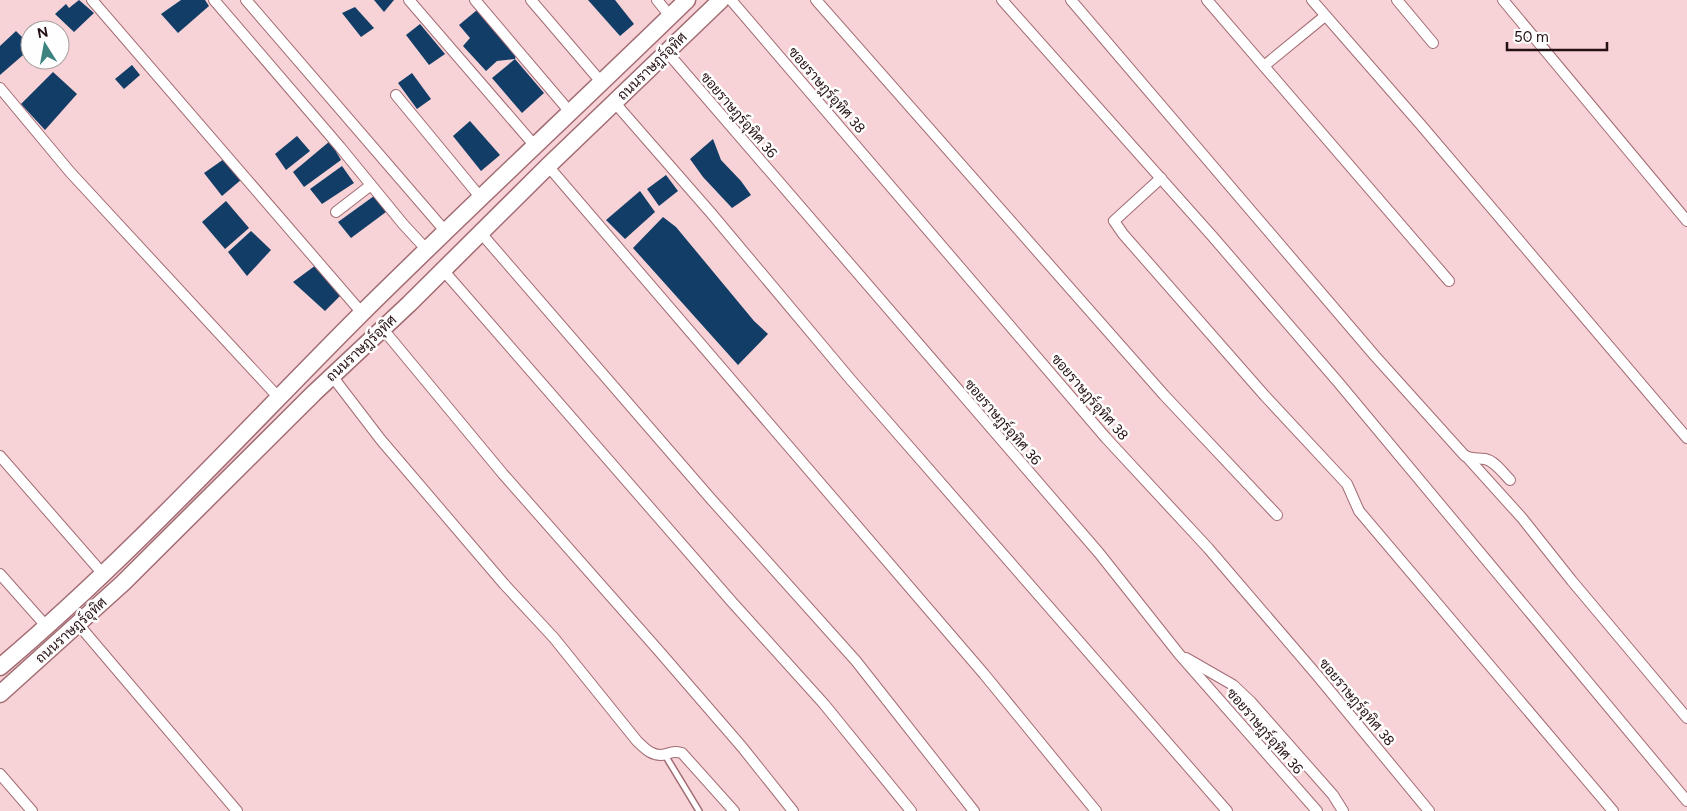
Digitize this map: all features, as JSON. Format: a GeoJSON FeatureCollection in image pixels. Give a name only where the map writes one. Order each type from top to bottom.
{"type":"FeatureCollection","features":[{"type":"Feature","properties":{"kind":"main road","name":"ถนนราษฎร์อุทิศ"},"geometry":{"type":"LineString","coordinates":[[2,661],[47,627],[103,574],[362,313],[687,0]]}},
{"type":"Feature","properties":{"kind":"main road","name":"ถนนราษฎร์อุทิศ"},"geometry":{"type":"LineString","coordinates":[[0,694],[130,576],[314,393],[721,0]]}},
{"type":"Feature","properties":{"kind":"main road"},"geometry":{"type":"LineString","coordinates":[[298,378],[314,393]]}},
{"type":"Feature","properties":{"kind":"street"},"geometry":{"type":"LineString","coordinates":[[92,0],[362,313]]}},
{"type":"Feature","properties":{"kind":"street"},"geometry":{"type":"LineString","coordinates":[[214,0],[427,250]]}},
{"type":"Feature","properties":{"kind":"street"},"geometry":{"type":"LineString","coordinates":[[246,0],[446,232]]}},
{"type":"Feature","properties":{"kind":"street"},"geometry":{"type":"LineString","coordinates":[[409,0],[535,146]]}},
{"type":"Feature","properties":{"kind":"street"},"geometry":{"type":"LineString","coordinates":[[475,0],[570,112]]}},
{"type":"Feature","properties":{"kind":"street"},"geometry":{"type":"LineString","coordinates":[[531,0],[602,82]]}},
{"type":"Feature","properties":{"kind":"street"},"geometry":{"type":"LineString","coordinates":[[657,0],[670,16]]}},
{"type":"Feature","properties":{"kind":"street","name":"ซอยราษฎร์อุทิศ 38"},"geometry":{"type":"LineString","coordinates":[[731,0],[1106,438],[1233,577],[1430,811]]}},
{"type":"Feature","properties":{"kind":"street"},"geometry":{"type":"LineString","coordinates":[[816,0],[1164,395],[1277,515]]}},
{"type":"Feature","properties":{"kind":"street"},"geometry":{"type":"LineString","coordinates":[[1002,0],[1161,178],[1338,382],[1687,801]]}},
{"type":"Feature","properties":{"kind":"street"},"geometry":{"type":"LineString","coordinates":[[1071,0],[1375,356],[1522,518],[1572,581],[1687,718]]}},
{"type":"Feature","properties":{"kind":"street"},"geometry":{"type":"LineString","coordinates":[[1207,0],[1449,281]]}},
{"type":"Feature","properties":{"kind":"street"},"geometry":{"type":"LineString","coordinates":[[1312,0],[1421,125],[1687,438]]}},
{"type":"Feature","properties":{"kind":"street"},"geometry":{"type":"LineString","coordinates":[[1397,0],[1433,42]]}},
{"type":"Feature","properties":{"kind":"street"},"geometry":{"type":"LineString","coordinates":[[1503,0],[1687,221]]}},
{"type":"Feature","properties":{"kind":"street"},"geometry":{"type":"LineString","coordinates":[[1264,66],[1325,16]]}},
{"type":"Feature","properties":{"kind":"street","name":"ซอยราษฎร์อุทิศ 36"},"geometry":{"type":"LineString","coordinates":[[668,52],[1099,553],[1179,654],[1317,811]]}},
{"type":"Feature","properties":{"kind":"street"},"geometry":{"type":"LineString","coordinates":[[0,88],[70,172],[279,398]]}},
{"type":"Feature","properties":{"kind":"street"},"geometry":{"type":"LineString","coordinates":[[396,95],[481,198]]}},
{"type":"Feature","properties":{"kind":"street"},"geometry":{"type":"LineString","coordinates":[[615,102],[851,380],[1227,811]]}},
{"type":"Feature","properties":{"kind":"street"},"geometry":{"type":"LineString","coordinates":[[548,166],[971,659],[1096,811]]}},
{"type":"Feature","properties":{"kind":"street"},"geometry":{"type":"LineString","coordinates":[[1161,178],[1114,221],[1123,234],[1266,396],[1347,484],[1358,511],[1613,811]]}},
{"type":"Feature","properties":{"kind":"street"},"geometry":{"type":"LineString","coordinates":[[336,212],[371,185]]}},
{"type":"Feature","properties":{"kind":"street"},"geometry":{"type":"LineString","coordinates":[[480,232],[711,499],[856,661],[974,811]]}},
{"type":"Feature","properties":{"kind":"street"},"geometry":{"type":"LineString","coordinates":[[442,270],[732,602],[824,704],[911,811]]}},
{"type":"Feature","properties":{"kind":"street"},"geometry":{"type":"LineString","coordinates":[[382,328],[503,474],[735,740],[793,811]]}},
{"type":"Feature","properties":{"kind":"street"},"geometry":{"type":"LineString","coordinates":[[332,376],[381,440],[498,578],[554,638],[637,741],[648,751],[657,755],[665,755],[673,751],[682,753],[734,811]]}},
{"type":"Feature","properties":{"kind":"street"},"geometry":{"type":"LineString","coordinates":[[0,456],[103,574]]}},
{"type":"Feature","properties":{"kind":"street"},"geometry":{"type":"LineString","coordinates":[[1465,456],[1492,462],[1510,480]]}},
{"type":"Feature","properties":{"kind":"street"},"geometry":{"type":"LineString","coordinates":[[0,574],[47,627]]}},
{"type":"Feature","properties":{"kind":"street"},"geometry":{"type":"LineString","coordinates":[[78,624],[237,811]]}},
{"type":"Feature","properties":{"kind":"street"},"geometry":{"type":"LineString","coordinates":[[1179,654],[1233,685],[1245,696],[1333,795],[1343,811]]}},
{"type":"Feature","properties":{"kind":"street"},"geometry":{"type":"LineString","coordinates":[[0,774],[32,811]]}},
{"type":"Feature","properties":{"kind":"lane"},"geometry":{"type":"LineString","coordinates":[[665,755],[699,811]]}},
{"type":"Feature","properties":{"kind":"building"},"geometry":{"type":"Polygon","coordinates":[[[79,0],[94,13],[74,32],[70,28],[70,20],[61,20],[55,14],[66,4],[69,8],[79,0]]]}},
{"type":"Feature","properties":{"kind":"building"},"geometry":{"type":"Polygon","coordinates":[[[181,0],[205,0],[209,6],[178,33],[161,14],[181,0]]]}},
{"type":"Feature","properties":{"kind":"building"},"geometry":{"type":"Polygon","coordinates":[[[374,0],[394,0],[384,12],[374,0]]]}},
{"type":"Feature","properties":{"kind":"building"},"geometry":{"type":"Polygon","coordinates":[[[588,0],[615,0],[634,24],[620,36],[588,0]]]}},
{"type":"Feature","properties":{"kind":"building"},"geometry":{"type":"Polygon","coordinates":[[[355,7],[374,28],[361,37],[342,13],[355,7]]]}},
{"type":"Feature","properties":{"kind":"building"},"geometry":{"type":"Polygon","coordinates":[[[477,10],[516,55],[515,59],[497,61],[486,71],[463,46],[470,38],[459,25],[477,10]]]}},
{"type":"Feature","properties":{"kind":"building"},"geometry":{"type":"Polygon","coordinates":[[[420,24],[445,54],[429,65],[406,35],[420,24]]]}},
{"type":"Feature","properties":{"kind":"building"},"geometry":{"type":"Polygon","coordinates":[[[16,31],[20,35],[20,58],[0,75],[0,46],[16,31]]]}},
{"type":"Feature","properties":{"kind":"building"},"geometry":{"type":"Polygon","coordinates":[[[515,59],[544,93],[522,113],[492,78],[515,59]]]}},
{"type":"Feature","properties":{"kind":"building"},"geometry":{"type":"Polygon","coordinates":[[[132,65],[140,75],[124,89],[115,79],[132,65]]]}},
{"type":"Feature","properties":{"kind":"building"},"geometry":{"type":"Polygon","coordinates":[[[53,72],[77,94],[45,130],[21,104],[53,72]]]}},
{"type":"Feature","properties":{"kind":"building"},"geometry":{"type":"Polygon","coordinates":[[[412,73],[431,99],[417,109],[398,83],[412,73]]]}},
{"type":"Feature","properties":{"kind":"building"},"geometry":{"type":"Polygon","coordinates":[[[470,121],[500,155],[481,171],[453,136],[470,121]]]}},
{"type":"Feature","properties":{"kind":"building"},"geometry":{"type":"Polygon","coordinates":[[[297,136],[310,151],[286,170],[275,154],[297,136]]]}},
{"type":"Feature","properties":{"kind":"building"},"geometry":{"type":"Polygon","coordinates":[[[713,139],[721,160],[741,181],[751,195],[732,208],[703,177],[690,159],[713,139]]]}},
{"type":"Feature","properties":{"kind":"building"},"geometry":{"type":"Polygon","coordinates":[[[330,141],[341,160],[304,187],[293,172],[330,141]]]}},
{"type":"Feature","properties":{"kind":"building"},"geometry":{"type":"Polygon","coordinates":[[[224,159],[242,179],[222,196],[204,173],[224,159]]]}},
{"type":"Feature","properties":{"kind":"building"},"geometry":{"type":"Polygon","coordinates":[[[342,166],[354,183],[322,204],[310,189],[342,166]]]}},
{"type":"Feature","properties":{"kind":"building"},"geometry":{"type":"Polygon","coordinates":[[[666,175],[678,191],[659,206],[647,189],[666,175]]]}},
{"type":"Feature","properties":{"kind":"building"},"geometry":{"type":"Polygon","coordinates":[[[640,191],[655,212],[625,239],[606,220],[640,191]]]}},
{"type":"Feature","properties":{"kind":"building"},"geometry":{"type":"Polygon","coordinates":[[[374,196],[386,212],[351,238],[338,222],[374,196]]]}},
{"type":"Feature","properties":{"kind":"building"},"geometry":{"type":"Polygon","coordinates":[[[226,201],[249,228],[225,249],[202,222],[226,201]]]}},
{"type":"Feature","properties":{"kind":"building"},"geometry":{"type":"Polygon","coordinates":[[[663,217],[676,227],[754,321],[768,334],[738,365],[633,248],[663,217]]]}},
{"type":"Feature","properties":{"kind":"building"},"geometry":{"type":"Polygon","coordinates":[[[251,231],[271,250],[247,276],[228,252],[251,231]]]}},
{"type":"Feature","properties":{"kind":"building"},"geometry":{"type":"Polygon","coordinates":[[[316,265],[341,295],[325,311],[293,282],[316,265]]]}}]}
